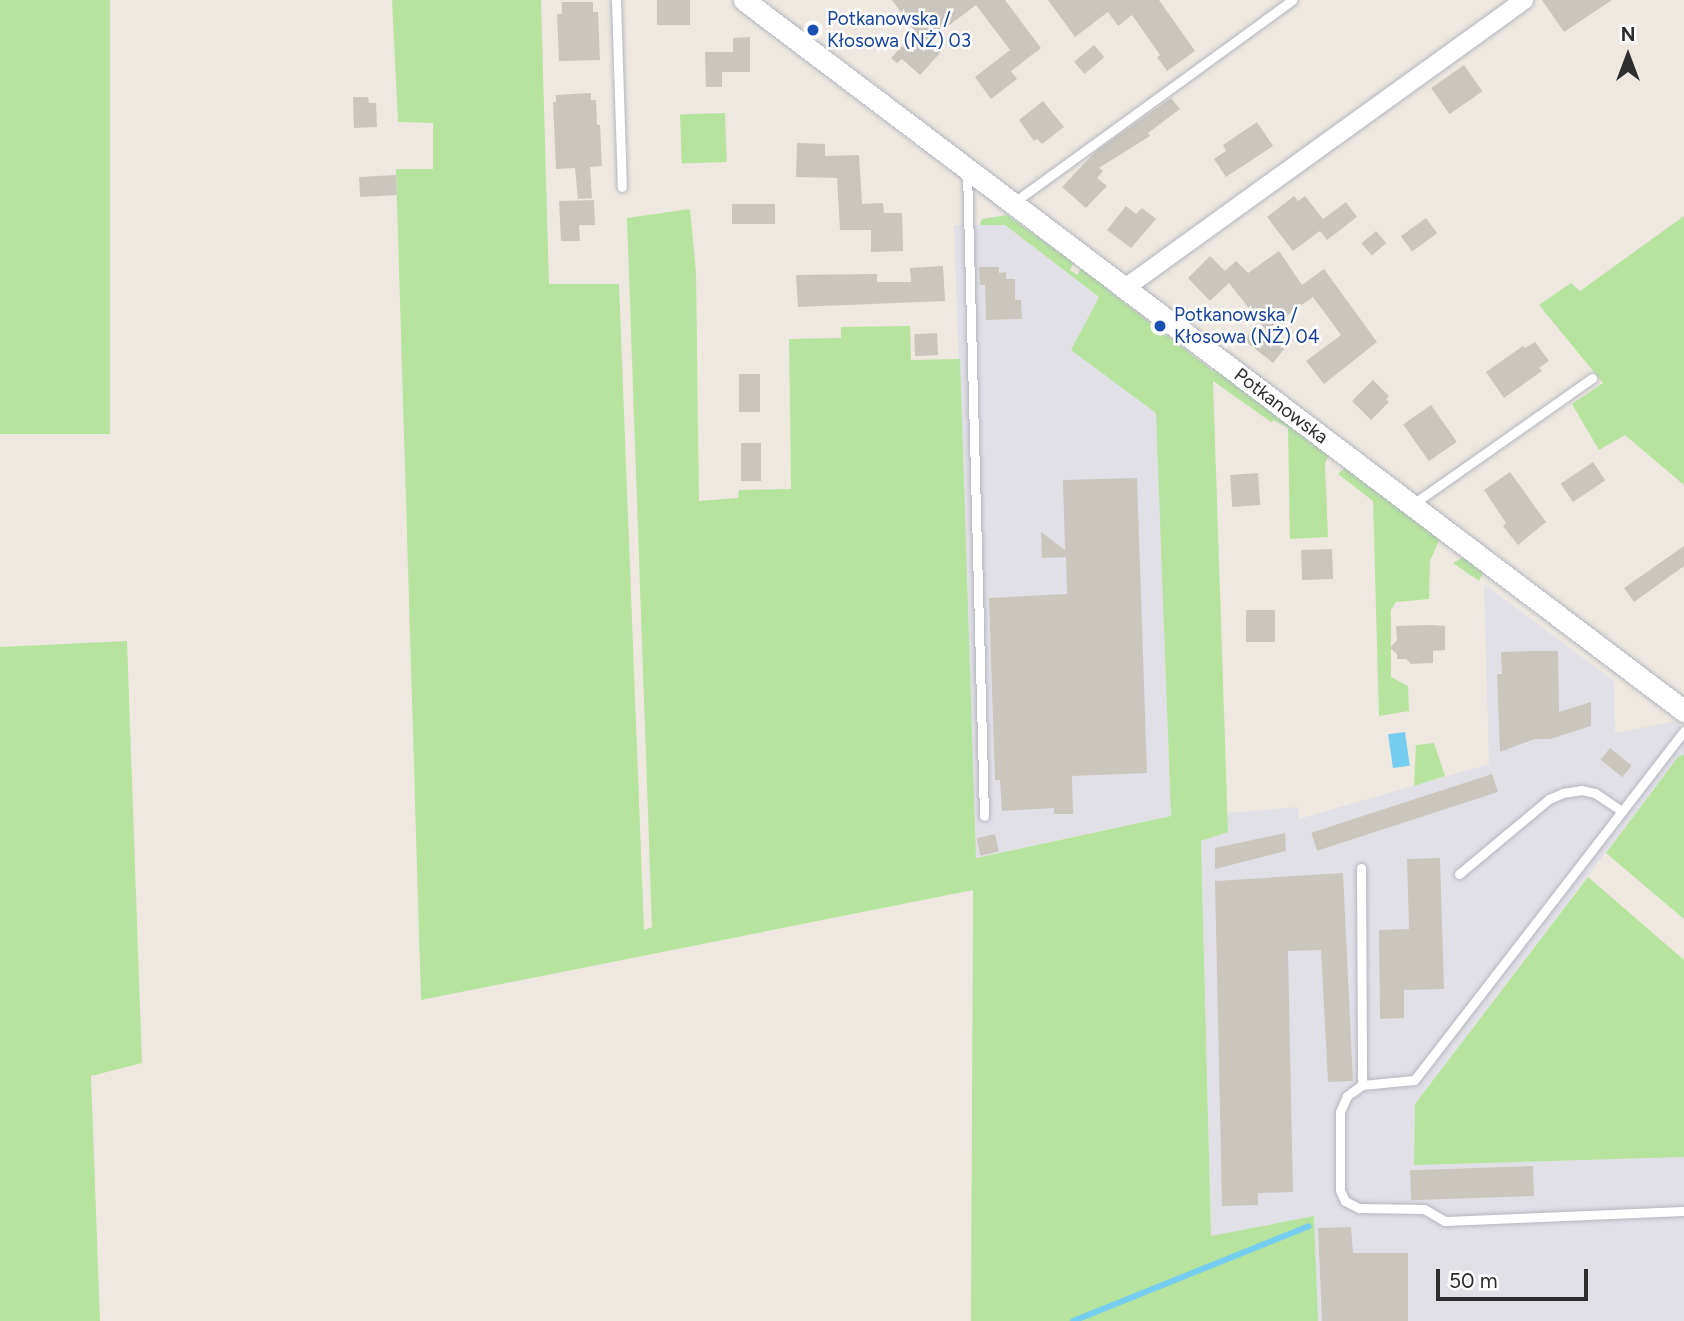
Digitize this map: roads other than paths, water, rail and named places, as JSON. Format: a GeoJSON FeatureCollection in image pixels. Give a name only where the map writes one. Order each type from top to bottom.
{"type":"FeatureCollection","features":[{"type":"Feature","properties":{"kind":"street","name":"Potkanowska"},"geometry":{"type":"LineString","coordinates":[[744,0],[1684,711]]}},
{"type":"Feature","properties":{"kind":"street"},"geometry":{"type":"LineString","coordinates":[[1125,288],[1524,0]]}},
{"type":"Feature","properties":{"kind":"lane"},"geometry":{"type":"LineString","coordinates":[[616,0],[622,187]]}},
{"type":"Feature","properties":{"kind":"lane"},"geometry":{"type":"LineString","coordinates":[[1013,203],[1292,0]]}},
{"type":"Feature","properties":{"kind":"lane"},"geometry":{"type":"LineString","coordinates":[[967,169],[984,816]]}},
{"type":"Feature","properties":{"kind":"lane"},"geometry":{"type":"LineString","coordinates":[[1412,505],[1592,378]]}},
{"type":"Feature","properties":{"kind":"lane"},"geometry":{"type":"LineString","coordinates":[[1684,731],[1414,1080],[1362,1085],[1347,1096],[1340,1112],[1340,1190],[1345,1201],[1359,1208],[1424,1209],[1446,1221],[1684,1211]]}},
{"type":"Feature","properties":{"kind":"lane"},"geometry":{"type":"LineString","coordinates":[[1459,874],[1549,799],[1563,793],[1581,790],[1595,793],[1622,811]]}},
{"type":"Feature","properties":{"kind":"lane"},"geometry":{"type":"LineString","coordinates":[[1361,868],[1362,1085]]}},
{"type":"Feature","properties":{"kind":"water"},"geometry":{"type":"Polygon","coordinates":[[[1405,732],[1410,766],[1393,768],[1388,734],[1405,732]]]}},
{"type":"Feature","properties":{"kind":"waterway"},"geometry":{"type":"LineString","coordinates":[[1073,1321],[1309,1226]]}},
{"type":"Feature","properties":{"kind":"place","name":"Potkanowska / Kłosowa (NŻ) 03"},"geometry":{"type":"Point","coordinates":[813,30]}},
{"type":"Feature","properties":{"kind":"place","name":"Potkanowska / Kłosowa (NŻ) 04"},"geometry":{"type":"Point","coordinates":[1160,326]}}]}
